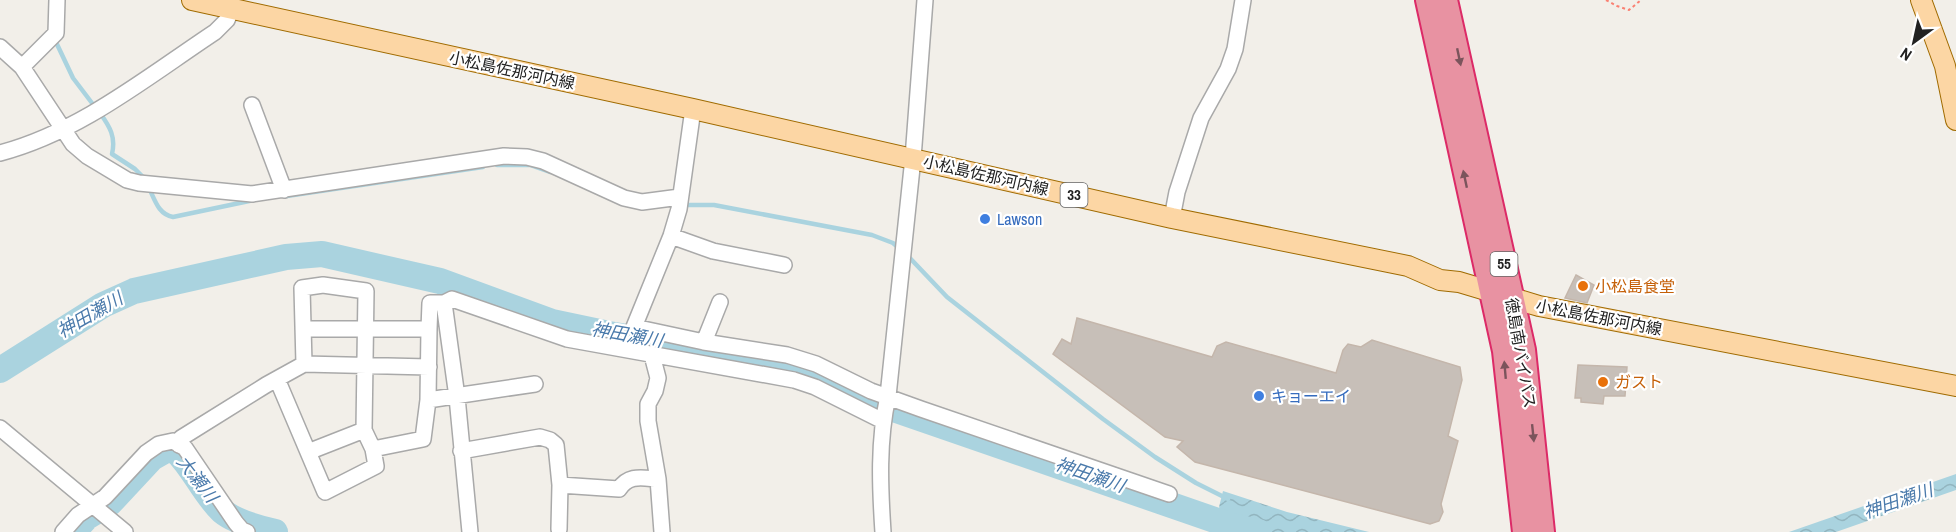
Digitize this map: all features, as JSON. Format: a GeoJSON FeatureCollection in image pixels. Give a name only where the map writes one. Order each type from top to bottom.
{"type":"FeatureCollection","features":[{"type":"Feature","properties":{"kind":"highway","name":"徳島南バイパス"},"geometry":{"type":"LineString","coordinates":[[1427,0],[1504,351],[1524,532]]}},
{"type":"Feature","properties":{"kind":"highway","name":"徳島南バイパス"},"geometry":{"type":"LineString","coordinates":[[1446,0],[1524,350],[1543,532]]}},
{"type":"Feature","properties":{"kind":"main road","name":"小松島佐那河内線"},"geometry":{"type":"LineString","coordinates":[[192,0],[232,9],[256,7],[1172,218],[1408,266],[1440,280],[1459,282],[1547,308],[1956,386]]}},
{"type":"Feature","properties":{"kind":"main road"},"geometry":{"type":"LineString","coordinates":[[1921,0],[1945,66],[1956,120]]}},
{"type":"Feature","properties":{"kind":"street"},"geometry":{"type":"LineString","coordinates":[[22,67],[54,36],[57,0]]}},
{"type":"Feature","properties":{"kind":"street"},"geometry":{"type":"LineString","coordinates":[[883,532],[881,487],[885,409],[904,252],[925,0]]}},
{"type":"Feature","properties":{"kind":"street"},"geometry":{"type":"LineString","coordinates":[[1172,218],[1177,192],[1201,117],[1228,69],[1235,49],[1243,0]]}},
{"type":"Feature","properties":{"kind":"street"},"geometry":{"type":"LineString","coordinates":[[0,153],[44,140],[65,130],[215,32],[227,20],[232,9]]}},
{"type":"Feature","properties":{"kind":"street"},"geometry":{"type":"LineString","coordinates":[[0,47],[22,67],[73,144],[87,156],[128,180],[252,194],[504,156],[527,157],[543,161],[624,198],[642,202],[680,202]]}},
{"type":"Feature","properties":{"kind":"street"},"geometry":{"type":"LineString","coordinates":[[252,105],[284,190]]}},
{"type":"Feature","properties":{"kind":"street"},"geometry":{"type":"LineString","coordinates":[[693,109],[680,202],[671,237],[634,327],[704,342],[787,355],[816,364],[871,391],[885,409]]}},
{"type":"Feature","properties":{"kind":"street"},"geometry":{"type":"LineString","coordinates":[[671,237],[713,251],[784,265]]}},
{"type":"Feature","properties":{"kind":"street"},"geometry":{"type":"LineString","coordinates":[[277,379],[325,492],[376,466],[373,449],[364,430],[366,291],[323,285],[302,288],[304,364]]}},
{"type":"Feature","properties":{"kind":"street"},"geometry":{"type":"LineString","coordinates":[[373,449],[423,439],[428,400],[430,303],[444,303],[452,299],[567,339],[763,373],[794,380],[885,409],[921,409],[1169,494]]}},
{"type":"Feature","properties":{"kind":"street"},"geometry":{"type":"LineString","coordinates":[[704,342],[720,302]]}},
{"type":"Feature","properties":{"kind":"street"},"geometry":{"type":"LineString","coordinates":[[444,303],[457,397],[470,532]]}},
{"type":"Feature","properties":{"kind":"street"},"geometry":{"type":"LineString","coordinates":[[303,329],[429,329]]}},
{"type":"Feature","properties":{"kind":"street"},"geometry":{"type":"LineString","coordinates":[[652,355],[658,378],[655,392],[648,404],[648,421],[658,479],[662,532]]}},
{"type":"Feature","properties":{"kind":"street"},"geometry":{"type":"LineString","coordinates":[[179,444],[181,438],[304,364],[429,367]]}},
{"type":"Feature","properties":{"kind":"street"},"geometry":{"type":"LineString","coordinates":[[428,400],[535,384]]}},
{"type":"Feature","properties":{"kind":"street"},"geometry":{"type":"LineString","coordinates":[[0,428],[125,532]]}},
{"type":"Feature","properties":{"kind":"street"},"geometry":{"type":"LineString","coordinates":[[308,452],[364,430]]}},
{"type":"Feature","properties":{"kind":"street"},"geometry":{"type":"LineString","coordinates":[[461,451],[540,437],[550,440],[556,445],[560,485],[560,529]]}},
{"type":"Feature","properties":{"kind":"street"},"geometry":{"type":"LineString","coordinates":[[63,532],[78,515],[97,508],[146,453],[159,444],[173,441],[185,448],[238,522]]}},
{"type":"Feature","properties":{"kind":"street"},"geometry":{"type":"LineString","coordinates":[[560,485],[619,489],[624,481],[633,477],[658,479]]}},
{"type":"Feature","properties":{"kind":"path"},"geometry":{"type":"LineString","coordinates":[[1606,0],[1629,10],[1641,0]]}},
{"type":"Feature","properties":{"kind":"water"},"geometry":{"type":"Polygon","coordinates":[[[1956,474],[1956,490],[1836,532],[1789,532],[1956,474]]]}},
{"type":"Feature","properties":{"kind":"water"},"geometry":{"type":"Polygon","coordinates":[[[1223,491],[1287,512],[1369,532],[1215,532],[1223,515],[1219,507],[1223,491]]]}},
{"type":"Feature","properties":{"kind":"building"},"geometry":{"type":"Polygon","coordinates":[[[1576,275],[1594,285],[1587,303],[1565,298],[1576,275]]]}},
{"type":"Feature","properties":{"kind":"building"},"geometry":{"type":"Polygon","coordinates":[[[1077,318],[1212,357],[1217,346],[1226,342],[1336,373],[1343,350],[1348,344],[1361,347],[1372,340],[1460,367],[1462,380],[1448,436],[1458,441],[1441,504],[1443,512],[1439,521],[1430,524],[1195,462],[1177,447],[1183,441],[1165,437],[1053,354],[1062,339],[1071,344],[1077,318]]]}},
{"type":"Feature","properties":{"kind":"building"},"geometry":{"type":"Polygon","coordinates":[[[1578,365],[1627,367],[1625,396],[1604,396],[1603,404],[1581,402],[1581,398],[1575,398],[1578,365]]]}},
{"type":"Feature","properties":{"kind":"waterway"},"geometry":{"type":"LineString","coordinates":[[55,40],[73,78],[95,107]]}},
{"type":"Feature","properties":{"kind":"waterway"},"geometry":{"type":"LineString","coordinates":[[100,113],[111,132],[112,154],[135,169],[146,180]]}},
{"type":"Feature","properties":{"kind":"waterway"},"geometry":{"type":"LineString","coordinates":[[497,165],[530,165],[550,172]]}},
{"type":"Feature","properties":{"kind":"waterway"},"geometry":{"type":"LineString","coordinates":[[287,196],[483,167]]}},
{"type":"Feature","properties":{"kind":"waterway"},"geometry":{"type":"LineString","coordinates":[[149,188],[160,210],[173,217],[254,200]]}},
{"type":"Feature","properties":{"kind":"waterway"},"geometry":{"type":"LineString","coordinates":[[684,205],[714,205],[872,235],[893,243],[900,249]]}},
{"type":"Feature","properties":{"kind":"waterway","name":"神田瀬川"},"geometry":{"type":"LineString","coordinates":[[0,370],[103,305],[134,291],[286,257],[322,254],[440,281],[552,322],[609,334],[765,360],[821,375],[876,403],[1232,526],[1258,532]]}},
{"type":"Feature","properties":{"kind":"waterway"},"geometry":{"type":"LineString","coordinates":[[906,254],[947,297],[1103,419],[1155,457],[1196,483],[1228,499]]}},
{"type":"Feature","properties":{"kind":"waterway","name":"大瀬川"},"geometry":{"type":"LineString","coordinates":[[73,532],[87,517],[110,503],[152,458],[166,450],[175,450],[182,457],[209,496],[227,515],[275,532]]}},
{"type":"Feature","properties":{"kind":"place","name":"Lawson"},"geometry":{"type":"Point","coordinates":[985,219]}},
{"type":"Feature","properties":{"kind":"place","name":"小松島食堂"},"geometry":{"type":"Point","coordinates":[1583,286]}},
{"type":"Feature","properties":{"kind":"place","name":"ガスト"},"geometry":{"type":"Point","coordinates":[1603,382]}},
{"type":"Feature","properties":{"kind":"place","name":"キョーエイ"},"geometry":{"type":"Point","coordinates":[1259,396]}}]}
